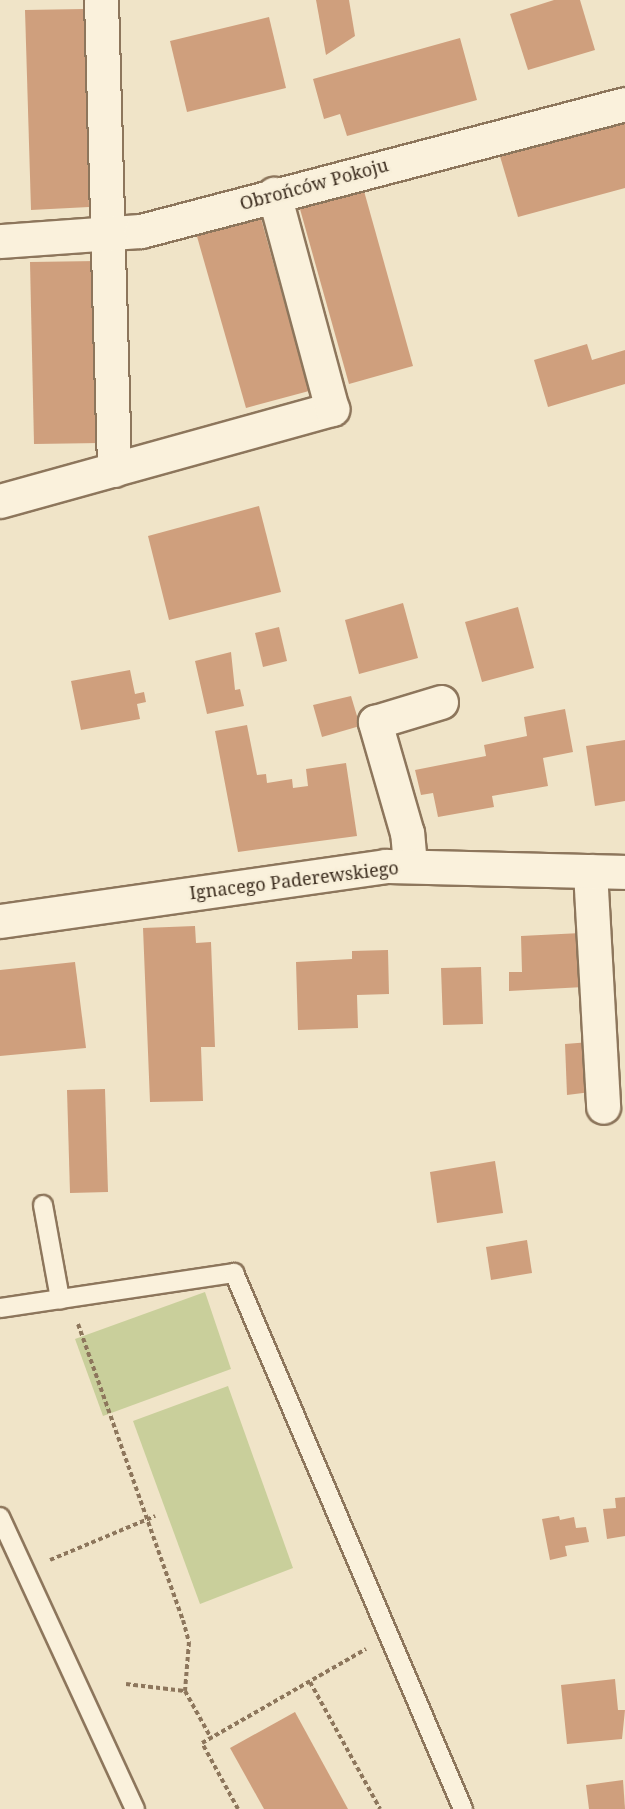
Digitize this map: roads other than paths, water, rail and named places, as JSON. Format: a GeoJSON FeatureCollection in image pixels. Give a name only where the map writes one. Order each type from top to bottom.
{"type":"FeatureCollection","features":[{"type":"Feature","properties":{"kind":"street"},"geometry":{"type":"LineString","coordinates":[[101,0],[114,470]]}},
{"type":"Feature","properties":{"kind":"street","name":"Obrońców Pokoju"},"geometry":{"type":"LineString","coordinates":[[0,241],[106,237],[625,104]]}},
{"type":"Feature","properties":{"kind":"street"},"geometry":{"type":"LineString","coordinates":[[0,501],[332,409],[274,194]]}},
{"type":"Feature","properties":{"kind":"street"},"geometry":{"type":"LineString","coordinates":[[410,865],[407,833],[375,722],[441,702]]}},
{"type":"Feature","properties":{"kind":"street","name":"Ignacego Paderewskiego"},"geometry":{"type":"LineString","coordinates":[[0,921],[410,865],[625,872]]}},
{"type":"Feature","properties":{"kind":"street"},"geometry":{"type":"LineString","coordinates":[[590,871],[603,1107]]}},
{"type":"Feature","properties":{"kind":"lane"},"geometry":{"type":"LineString","coordinates":[[43,1205],[60,1299]]}},
{"type":"Feature","properties":{"kind":"lane"},"geometry":{"type":"LineString","coordinates":[[0,1308],[234,1273],[388,1637],[464,1809]]}},
{"type":"Feature","properties":{"kind":"lane"},"geometry":{"type":"LineString","coordinates":[[0,1517],[27,1570],[135,1809]]}}]}
